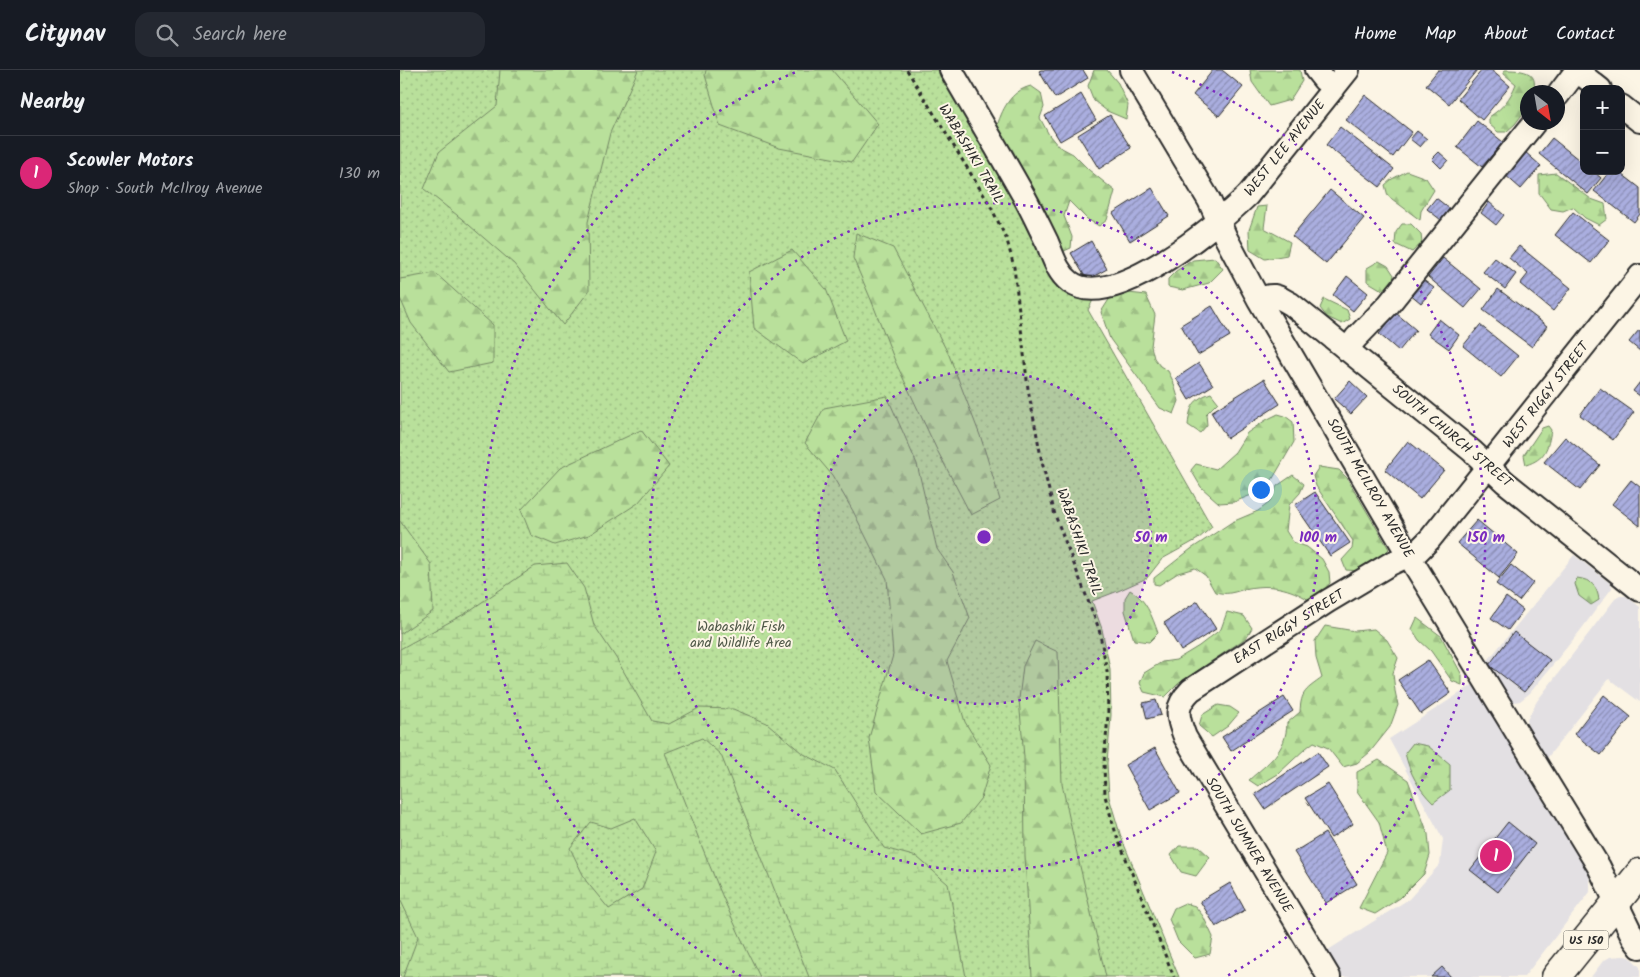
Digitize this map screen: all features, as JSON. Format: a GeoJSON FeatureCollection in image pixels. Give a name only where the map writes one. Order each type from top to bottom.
{"type":"FeatureCollection","features":[{"type":"Feature","properties":{"kind":"main road","name":"US 150"},"geometry":{"type":"LineString","coordinates":[[1556,977],[1640,873]]}},
{"type":"Feature","properties":{"kind":"street","name":"WEST LEE AVENUE"},"geometry":{"type":"LineString","coordinates":[[951,70],[1025,199],[1057,266],[1069,282],[1096,290],[1114,286],[1162,262],[1193,242],[1218,222],[1248,195],[1348,70]]}},
{"type":"Feature","properties":{"kind":"street","name":"SOUTH MCILROY AVENUE"},"geometry":{"type":"LineString","coordinates":[[1131,70],[1209,200],[1218,222],[1259,300],[1409,556],[1599,867],[1634,939],[1640,947]]}},
{"type":"Feature","properties":{"kind":"street"},"geometry":{"type":"LineString","coordinates":[[1316,70],[1334,88]]}},
{"type":"Feature","properties":{"kind":"street"},"geometry":{"type":"LineString","coordinates":[[1565,86],[1577,70],[1595,85]]}},
{"type":"Feature","properties":{"kind":"street"},"geometry":{"type":"LineString","coordinates":[[1625,109],[1640,121]]}},
{"type":"Feature","properties":{"kind":"street"},"geometry":{"type":"LineString","coordinates":[[1347,350],[1389,304],[1529,130]]}},
{"type":"Feature","properties":{"kind":"street","name":"WEST RIGGY STREET"},"geometry":{"type":"LineString","coordinates":[[1409,556],[1418,551],[1430,539],[1640,276]]}},
{"type":"Feature","properties":{"kind":"street","name":"SOUTH CHURCH STREET"},"geometry":{"type":"LineString","coordinates":[[1259,300],[1274,295],[1291,304],[1472,451],[1505,482],[1636,578]]}},
{"type":"Feature","properties":{"kind":"street","name":"EAST RIGGY STREET"},"geometry":{"type":"LineString","coordinates":[[1179,708],[1181,699],[1206,680],[1328,601],[1390,564],[1409,556]]}},
{"type":"Feature","properties":{"kind":"street","name":"SOUTH SUMNER AVENUE"},"geometry":{"type":"LineString","coordinates":[[1179,708],[1179,722],[1197,759],[1329,977]]}},
{"type":"Feature","properties":{"kind":"path","name":"WABASHIKI TRAIL"},"geometry":{"type":"LineString","coordinates":[[907,70],[990,206],[1007,240],[1014,267],[1028,389],[1042,462],[1056,515],[1099,629],[1107,670],[1108,715],[1104,762],[1105,796],[1116,834],[1174,977]]}},
{"type":"Feature","properties":{"kind":"shaded area"},"geometry":{"type":"Polygon","coordinates":[[[1574,555],[1611,584],[1612,588],[1530,693],[1520,701],[1511,702],[1485,664],[1574,555]]]}},
{"type":"Feature","properties":{"kind":"shaded area"},"geometry":{"type":"Polygon","coordinates":[[[1620,596],[1626,596],[1640,607],[1640,702],[1609,679],[1548,757],[1543,760],[1528,733],[1527,720],[1537,701],[1615,599],[1620,596]]]}},
{"type":"Feature","properties":{"kind":"shaded area"},"geometry":{"type":"Polygon","coordinates":[[[1474,684],[1588,871],[1590,892],[1524,977],[1340,977],[1325,952],[1409,899],[1440,864],[1443,839],[1389,739],[1474,684]]]}},
{"type":"Feature","properties":{"kind":"shaded area"},"geometry":{"type":"Polygon","coordinates":[[[1610,957],[1630,957],[1640,967],[1640,977],[1591,977],[1603,961],[1610,957]]]}},
{"type":"Feature","properties":{"kind":"green space","name":"Wabashiki Fish and Wildlife Area"},"geometry":{"type":"Polygon","coordinates":[[[400,70],[946,70],[1044,242],[1096,294],[1088,310],[1212,527],[1198,539],[1162,559],[1147,578],[1092,601],[1102,629],[1110,669],[1111,715],[1107,763],[1109,797],[1121,837],[1179,977],[400,977],[400,70]]]}},
{"type":"Feature","properties":{"kind":"green space"},"geometry":{"type":"Polygon","coordinates":[[[500,70],[638,70],[610,133],[588,222],[589,291],[563,325],[514,264],[424,189],[439,152],[497,106],[500,70]]]}},
{"type":"Feature","properties":{"kind":"green space"},"geometry":{"type":"Polygon","coordinates":[[[706,70],[832,70],[878,124],[852,162],[779,148],[720,126],[705,75],[706,70]]]}},
{"type":"Feature","properties":{"kind":"green space"},"geometry":{"type":"Polygon","coordinates":[[[1094,70],[1107,70],[1118,83],[1128,105],[1126,119],[1107,111],[1094,101],[1088,86],[1094,70]]]}},
{"type":"Feature","properties":{"kind":"green space"},"geometry":{"type":"Polygon","coordinates":[[[1250,70],[1300,70],[1302,81],[1290,100],[1269,106],[1252,82],[1250,70]]]}},
{"type":"Feature","properties":{"kind":"green space"},"geometry":{"type":"Polygon","coordinates":[[[1504,70],[1522,71],[1531,75],[1534,79],[1534,85],[1520,85],[1520,117],[1506,132],[1498,132],[1489,124],[1489,117],[1506,103],[1516,84],[1504,74],[1504,70]]]}},
{"type":"Feature","properties":{"kind":"green space"},"geometry":{"type":"Polygon","coordinates":[[[1031,86],[1041,93],[1044,107],[1040,118],[1049,135],[1058,146],[1073,154],[1115,191],[1107,220],[1099,226],[1087,219],[1069,201],[1064,216],[1072,237],[1071,248],[1064,251],[1059,246],[996,129],[1004,108],[1012,97],[1031,86]]]}},
{"type":"Feature","properties":{"kind":"green space"},"geometry":{"type":"Polygon","coordinates":[[[1407,171],[1426,178],[1434,190],[1421,211],[1420,220],[1388,196],[1385,185],[1407,171]]]}},
{"type":"Feature","properties":{"kind":"green space"},"geometry":{"type":"Polygon","coordinates":[[[1556,173],[1591,199],[1605,204],[1607,219],[1599,225],[1585,218],[1573,207],[1563,211],[1551,209],[1539,193],[1539,175],[1556,173]]]}},
{"type":"Feature","properties":{"kind":"green space"},"geometry":{"type":"Polygon","coordinates":[[[1267,206],[1264,228],[1290,242],[1287,255],[1265,259],[1250,250],[1249,230],[1257,207],[1267,206]]]}},
{"type":"Feature","properties":{"kind":"green space"},"geometry":{"type":"Polygon","coordinates":[[[1402,224],[1411,224],[1421,234],[1422,243],[1412,252],[1395,244],[1396,232],[1402,224]]]}},
{"type":"Feature","properties":{"kind":"green space"},"geometry":{"type":"Polygon","coordinates":[[[856,233],[893,248],[949,355],[981,438],[1000,500],[971,515],[937,450],[895,361],[853,258],[856,233]]]}},
{"type":"Feature","properties":{"kind":"green space"},"geometry":{"type":"Polygon","coordinates":[[[792,250],[826,289],[846,341],[803,364],[754,328],[749,272],[792,250]]]}},
{"type":"Feature","properties":{"kind":"green space"},"geometry":{"type":"Polygon","coordinates":[[[1215,258],[1223,269],[1209,283],[1183,290],[1168,287],[1168,279],[1176,271],[1193,260],[1215,258]]]}},
{"type":"Feature","properties":{"kind":"green space"},"geometry":{"type":"Polygon","coordinates":[[[1379,261],[1388,266],[1394,275],[1392,285],[1382,290],[1367,281],[1367,268],[1379,261]]]}},
{"type":"Feature","properties":{"kind":"green space"},"geometry":{"type":"Polygon","coordinates":[[[435,273],[493,325],[493,363],[449,372],[411,323],[400,298],[400,279],[435,273]]]}},
{"type":"Feature","properties":{"kind":"green space"},"geometry":{"type":"Polygon","coordinates":[[[1129,293],[1146,295],[1155,315],[1151,346],[1154,358],[1160,366],[1168,371],[1173,381],[1179,401],[1174,414],[1160,408],[1110,339],[1101,312],[1110,298],[1129,293]]]}},
{"type":"Feature","properties":{"kind":"green space"},"geometry":{"type":"Polygon","coordinates":[[[1324,299],[1347,310],[1350,319],[1342,324],[1327,317],[1320,308],[1324,299]]]}},
{"type":"Feature","properties":{"kind":"green space"},"geometry":{"type":"Polygon","coordinates":[[[1211,393],[1218,402],[1206,414],[1207,425],[1200,433],[1188,425],[1191,409],[1196,401],[1211,393]]]}},
{"type":"Feature","properties":{"kind":"green space"},"geometry":{"type":"Polygon","coordinates":[[[887,396],[917,464],[937,549],[953,572],[970,618],[947,661],[965,722],[991,765],[981,798],[961,823],[921,834],[876,791],[869,738],[893,655],[887,579],[853,511],[832,475],[805,443],[824,408],[887,396]]]}},
{"type":"Feature","properties":{"kind":"green space"},"geometry":{"type":"Polygon","coordinates":[[[1278,414],[1285,416],[1293,422],[1294,442],[1272,480],[1254,494],[1234,502],[1219,503],[1201,487],[1191,470],[1196,464],[1216,469],[1235,452],[1247,433],[1278,414]]]}},
{"type":"Feature","properties":{"kind":"green space"},"geometry":{"type":"Polygon","coordinates":[[[1548,426],[1551,430],[1547,448],[1538,460],[1526,465],[1524,455],[1542,428],[1548,426]]]}},
{"type":"Feature","properties":{"kind":"green space"},"geometry":{"type":"Polygon","coordinates":[[[641,430],[669,466],[638,503],[589,535],[555,545],[531,535],[521,510],[560,468],[641,430]]]}},
{"type":"Feature","properties":{"kind":"green space"},"geometry":{"type":"Polygon","coordinates":[[[1319,467],[1339,470],[1347,478],[1389,549],[1380,558],[1360,571],[1346,570],[1342,560],[1352,549],[1353,541],[1316,486],[1313,476],[1319,467]]]}},
{"type":"Feature","properties":{"kind":"green space"},"geometry":{"type":"Polygon","coordinates":[[[1293,475],[1304,484],[1300,493],[1289,505],[1286,531],[1293,542],[1307,547],[1322,559],[1329,572],[1330,583],[1323,592],[1309,600],[1295,592],[1265,586],[1228,593],[1215,592],[1206,576],[1195,568],[1178,573],[1159,585],[1154,584],[1154,578],[1191,549],[1232,522],[1258,511],[1269,503],[1277,486],[1293,475]]]}},
{"type":"Feature","properties":{"kind":"green space"},"geometry":{"type":"Polygon","coordinates":[[[400,521],[431,564],[433,611],[400,634],[400,521]]]}},
{"type":"Feature","properties":{"kind":"green space"},"geometry":{"type":"Polygon","coordinates":[[[567,563],[584,588],[594,625],[616,658],[652,721],[669,724],[699,708],[733,709],[767,723],[802,753],[835,770],[884,848],[917,857],[948,884],[966,977],[809,977],[721,755],[702,738],[665,753],[698,838],[760,977],[403,977],[418,937],[400,899],[400,649],[466,613],[535,566],[567,563]],[[635,818],[611,828],[591,822],[570,848],[586,881],[609,909],[642,889],[656,852],[635,818]]]}},
{"type":"Feature","properties":{"kind":"green space"},"geometry":{"type":"Polygon","coordinates":[[[1577,578],[1593,584],[1599,600],[1591,605],[1579,596],[1575,584],[1577,578]]]}},
{"type":"Feature","properties":{"kind":"green space"},"geometry":{"type":"Polygon","coordinates":[[[1130,590],[1144,603],[1156,627],[1158,633],[1149,642],[1134,640],[1125,611],[1125,598],[1130,590]]]}},
{"type":"Feature","properties":{"kind":"green space"},"geometry":{"type":"Polygon","coordinates":[[[1227,612],[1244,616],[1252,628],[1246,638],[1178,684],[1165,697],[1144,692],[1140,683],[1144,673],[1162,662],[1176,660],[1199,646],[1221,629],[1227,612]]]}},
{"type":"Feature","properties":{"kind":"green space"},"geometry":{"type":"Polygon","coordinates":[[[1417,618],[1441,636],[1462,675],[1462,685],[1452,681],[1431,651],[1419,640],[1412,629],[1417,618]]]}},
{"type":"Feature","properties":{"kind":"green space"},"geometry":{"type":"Polygon","coordinates":[[[1325,626],[1355,631],[1374,629],[1387,640],[1398,658],[1393,673],[1398,705],[1390,727],[1370,752],[1357,763],[1343,767],[1328,748],[1314,742],[1278,774],[1258,786],[1249,780],[1275,756],[1283,742],[1287,723],[1300,712],[1303,695],[1308,688],[1322,678],[1316,658],[1315,641],[1325,626]]]}},
{"type":"Feature","properties":{"kind":"green space"},"geometry":{"type":"Polygon","coordinates":[[[1035,641],[1058,652],[1062,784],[1106,977],[1032,977],[1025,856],[1024,757],[1019,699],[1023,666],[1035,641]]]}},
{"type":"Feature","properties":{"kind":"green space"},"geometry":{"type":"Polygon","coordinates":[[[1218,705],[1230,707],[1239,713],[1228,726],[1212,737],[1199,726],[1202,715],[1218,705]]]}},
{"type":"Feature","properties":{"kind":"green space"},"geometry":{"type":"Polygon","coordinates":[[[1413,743],[1428,746],[1450,764],[1450,790],[1433,803],[1415,780],[1407,761],[1405,753],[1413,743]]]}},
{"type":"Feature","properties":{"kind":"green space"},"geometry":{"type":"Polygon","coordinates":[[[1379,760],[1408,780],[1428,834],[1430,855],[1424,874],[1400,898],[1375,914],[1359,908],[1387,853],[1379,822],[1357,791],[1357,772],[1379,760]]]}},
{"type":"Feature","properties":{"kind":"green space"},"geometry":{"type":"Polygon","coordinates":[[[1179,846],[1198,846],[1210,857],[1196,876],[1181,872],[1171,855],[1179,846]]]}},
{"type":"Feature","properties":{"kind":"green space"},"geometry":{"type":"Polygon","coordinates":[[[1185,903],[1195,906],[1203,916],[1213,937],[1210,954],[1195,958],[1178,941],[1169,919],[1174,908],[1185,903]]]}},
{"type":"Feature","properties":{"kind":"building"},"geometry":{"type":"Polygon","coordinates":[[[1083,70],[1088,78],[1055,98],[1039,71],[1083,70]]]}},
{"type":"Feature","properties":{"kind":"building"},"geometry":{"type":"Polygon","coordinates":[[[1213,70],[1222,70],[1243,87],[1219,116],[1193,95],[1213,70]]]}},
{"type":"Feature","properties":{"kind":"building"},"geometry":{"type":"Polygon","coordinates":[[[1438,70],[1477,70],[1449,104],[1426,85],[1438,70]]]}},
{"type":"Feature","properties":{"kind":"building"},"geometry":{"type":"Polygon","coordinates":[[[1482,70],[1491,70],[1510,86],[1482,120],[1458,99],[1482,70]]]}},
{"type":"Feature","properties":{"kind":"building"},"geometry":{"type":"Polygon","coordinates":[[[1081,94],[1096,120],[1060,141],[1045,116],[1081,94]]]}},
{"type":"Feature","properties":{"kind":"building"},"geometry":{"type":"Polygon","coordinates":[[[1365,95],[1412,132],[1393,157],[1346,120],[1365,95]]]}},
{"type":"Feature","properties":{"kind":"building"},"geometry":{"type":"Polygon","coordinates":[[[1110,115],[1131,148],[1099,169],[1078,135],[1110,115]]]}},
{"type":"Feature","properties":{"kind":"building"},"geometry":{"type":"Polygon","coordinates":[[[1477,121],[1503,142],[1482,167],[1457,147],[1477,121]]]}},
{"type":"Feature","properties":{"kind":"building"},"geometry":{"type":"Polygon","coordinates":[[[1340,127],[1394,169],[1380,187],[1326,145],[1340,127]]]}},
{"type":"Feature","properties":{"kind":"building"},"geometry":{"type":"Polygon","coordinates":[[[1417,131],[1427,139],[1420,147],[1410,139],[1417,131]]]}},
{"type":"Feature","properties":{"kind":"building"},"geometry":{"type":"Polygon","coordinates":[[[1552,138],[1580,161],[1580,175],[1598,175],[1601,178],[1588,194],[1539,154],[1552,138]]]}},
{"type":"Feature","properties":{"kind":"building"},"geometry":{"type":"Polygon","coordinates":[[[1524,151],[1541,166],[1521,189],[1504,174],[1524,151]]]}},
{"type":"Feature","properties":{"kind":"building"},"geometry":{"type":"Polygon","coordinates":[[[1439,152],[1448,160],[1441,168],[1432,159],[1439,152]]]}},
{"type":"Feature","properties":{"kind":"building"},"geometry":{"type":"Polygon","coordinates":[[[1607,175],[1623,175],[1640,188],[1640,214],[1634,222],[1594,191],[1607,175]]]}},
{"type":"Feature","properties":{"kind":"building"},"geometry":{"type":"Polygon","coordinates":[[[1152,188],[1169,216],[1130,241],[1113,213],[1152,188]]]}},
{"type":"Feature","properties":{"kind":"building"},"geometry":{"type":"Polygon","coordinates":[[[1330,190],[1364,218],[1326,264],[1292,236],[1330,190]]]}},
{"type":"Feature","properties":{"kind":"building"},"geometry":{"type":"Polygon","coordinates":[[[1436,198],[1450,209],[1441,220],[1427,209],[1436,198]]]}},
{"type":"Feature","properties":{"kind":"building"},"geometry":{"type":"Polygon","coordinates":[[[1489,202],[1504,215],[1496,225],[1481,213],[1489,202]]]}},
{"type":"Feature","properties":{"kind":"building"},"geometry":{"type":"Polygon","coordinates":[[[1573,212],[1609,240],[1591,263],[1555,235],[1573,212]]]}},
{"type":"Feature","properties":{"kind":"building"},"geometry":{"type":"Polygon","coordinates":[[[1091,241],[1107,269],[1087,280],[1071,253],[1091,241]]]}},
{"type":"Feature","properties":{"kind":"building"},"geometry":{"type":"Polygon","coordinates":[[[1519,246],[1571,288],[1553,311],[1520,284],[1528,274],[1509,258],[1519,246]]]}},
{"type":"Feature","properties":{"kind":"building"},"geometry":{"type":"Polygon","coordinates":[[[1443,258],[1481,289],[1465,308],[1428,277],[1443,258]]]}},
{"type":"Feature","properties":{"kind":"building"},"geometry":{"type":"Polygon","coordinates":[[[1495,258],[1516,274],[1505,289],[1483,272],[1495,258]]]}},
{"type":"Feature","properties":{"kind":"building"},"geometry":{"type":"Polygon","coordinates":[[[1347,276],[1368,293],[1353,311],[1333,295],[1347,276]]]}},
{"type":"Feature","properties":{"kind":"building"},"geometry":{"type":"Polygon","coordinates":[[[1422,279],[1434,288],[1421,303],[1409,293],[1422,279]]]}},
{"type":"Feature","properties":{"kind":"building"},"geometry":{"type":"Polygon","coordinates":[[[1498,289],[1547,326],[1532,347],[1483,310],[1498,289]]]}},
{"type":"Feature","properties":{"kind":"building"},"geometry":{"type":"Polygon","coordinates":[[[1212,306],[1230,336],[1198,355],[1181,325],[1212,306]]]}},
{"type":"Feature","properties":{"kind":"building"},"geometry":{"type":"Polygon","coordinates":[[[1396,313],[1416,330],[1399,351],[1379,334],[1396,313]]]}},
{"type":"Feature","properties":{"kind":"building"},"geometry":{"type":"Polygon","coordinates":[[[1439,319],[1459,335],[1449,349],[1428,334],[1439,319]]]}},
{"type":"Feature","properties":{"kind":"building"},"geometry":{"type":"Polygon","coordinates":[[[1480,325],[1518,356],[1501,377],[1463,346],[1480,325]]]}},
{"type":"Feature","properties":{"kind":"building"},"geometry":{"type":"Polygon","coordinates":[[[1640,331],[1640,351],[1629,342],[1640,331]]]}},
{"type":"Feature","properties":{"kind":"building"},"geometry":{"type":"Polygon","coordinates":[[[1199,363],[1213,385],[1189,400],[1176,378],[1199,363]]]}},
{"type":"Feature","properties":{"kind":"building"},"geometry":{"type":"Polygon","coordinates":[[[1264,379],[1280,404],[1227,438],[1211,412],[1264,379]]]}},
{"type":"Feature","properties":{"kind":"building"},"geometry":{"type":"Polygon","coordinates":[[[1350,381],[1367,397],[1351,414],[1334,399],[1350,381]]]}},
{"type":"Feature","properties":{"kind":"building"},"geometry":{"type":"Polygon","coordinates":[[[1640,382],[1640,396],[1633,391],[1640,382]]]}},
{"type":"Feature","properties":{"kind":"building"},"geometry":{"type":"Polygon","coordinates":[[[1600,388],[1634,412],[1613,440],[1580,415],[1600,388]]]}},
{"type":"Feature","properties":{"kind":"building"},"geometry":{"type":"Polygon","coordinates":[[[1565,437],[1600,465],[1580,490],[1544,462],[1565,437]]]}},
{"type":"Feature","properties":{"kind":"building"},"geometry":{"type":"Polygon","coordinates":[[[1408,441],[1444,470],[1420,499],[1385,470],[1408,441]]]}},
{"type":"Feature","properties":{"kind":"building"},"geometry":{"type":"Polygon","coordinates":[[[1631,480],[1640,487],[1640,526],[1612,504],[1631,480]]]}},
{"type":"Feature","properties":{"kind":"building"},"geometry":{"type":"Polygon","coordinates":[[[1315,492],[1350,543],[1330,556],[1295,505],[1315,492]]]}},
{"type":"Feature","properties":{"kind":"building"},"geometry":{"type":"Polygon","coordinates":[[[1477,520],[1518,554],[1499,578],[1457,543],[1477,520]]]}},
{"type":"Feature","properties":{"kind":"building"},"geometry":{"type":"Polygon","coordinates":[[[1511,565],[1533,583],[1519,601],[1496,584],[1511,565]]]}},
{"type":"Feature","properties":{"kind":"building"},"geometry":{"type":"Polygon","coordinates":[[[1506,597],[1523,610],[1508,630],[1491,618],[1506,597]]]}},
{"type":"Feature","properties":{"kind":"building"},"geometry":{"type":"Polygon","coordinates":[[[1198,601],[1216,629],[1181,651],[1164,623],[1198,601]]]}},
{"type":"Feature","properties":{"kind":"building"},"geometry":{"type":"Polygon","coordinates":[[[1514,632],[1550,660],[1524,692],[1489,665],[1514,632]]]}},
{"type":"Feature","properties":{"kind":"building"},"geometry":{"type":"Polygon","coordinates":[[[1428,660],[1451,693],[1421,714],[1398,680],[1428,660]]]}},
{"type":"Feature","properties":{"kind":"building"},"geometry":{"type":"Polygon","coordinates":[[[1604,695],[1631,717],[1601,755],[1574,734],[1604,695]]]}},
{"type":"Feature","properties":{"kind":"building"},"geometry":{"type":"Polygon","coordinates":[[[1284,697],[1293,711],[1231,751],[1222,737],[1284,697]]]}},
{"type":"Feature","properties":{"kind":"building"},"geometry":{"type":"Polygon","coordinates":[[[1156,700],[1161,715],[1147,719],[1143,703],[1156,700]]]}},
{"type":"Feature","properties":{"kind":"building"},"geometry":{"type":"Polygon","coordinates":[[[1155,748],[1180,793],[1150,810],[1125,765],[1155,748]]]}},
{"type":"Feature","properties":{"kind":"building"},"geometry":{"type":"Polygon","coordinates":[[[1318,752],[1328,767],[1265,809],[1255,794],[1318,752]]]}},
{"type":"Feature","properties":{"kind":"building"},"geometry":{"type":"Polygon","coordinates":[[[1328,784],[1353,824],[1331,838],[1305,798],[1328,784]]]}},
{"type":"Feature","properties":{"kind":"building"},"geometry":{"type":"Polygon","coordinates":[[[1508,822],[1535,844],[1498,892],[1470,870],[1508,822]]]}},
{"type":"Feature","properties":{"kind":"building"},"geometry":{"type":"Polygon","coordinates":[[[1325,833],[1357,884],[1326,903],[1294,852],[1325,833]]]}},
{"type":"Feature","properties":{"kind":"building"},"geometry":{"type":"Polygon","coordinates":[[[1230,883],[1245,910],[1216,927],[1200,901],[1230,883]]]}},
{"type":"Feature","properties":{"kind":"building"},"geometry":{"type":"Polygon","coordinates":[[[1442,967],[1451,977],[1431,977],[1442,967]]]}},
{"type":"Feature","properties":{"kind":"place","name":"Scowler Motors"},"geometry":{"type":"Point","coordinates":[1496,856]}}]}
